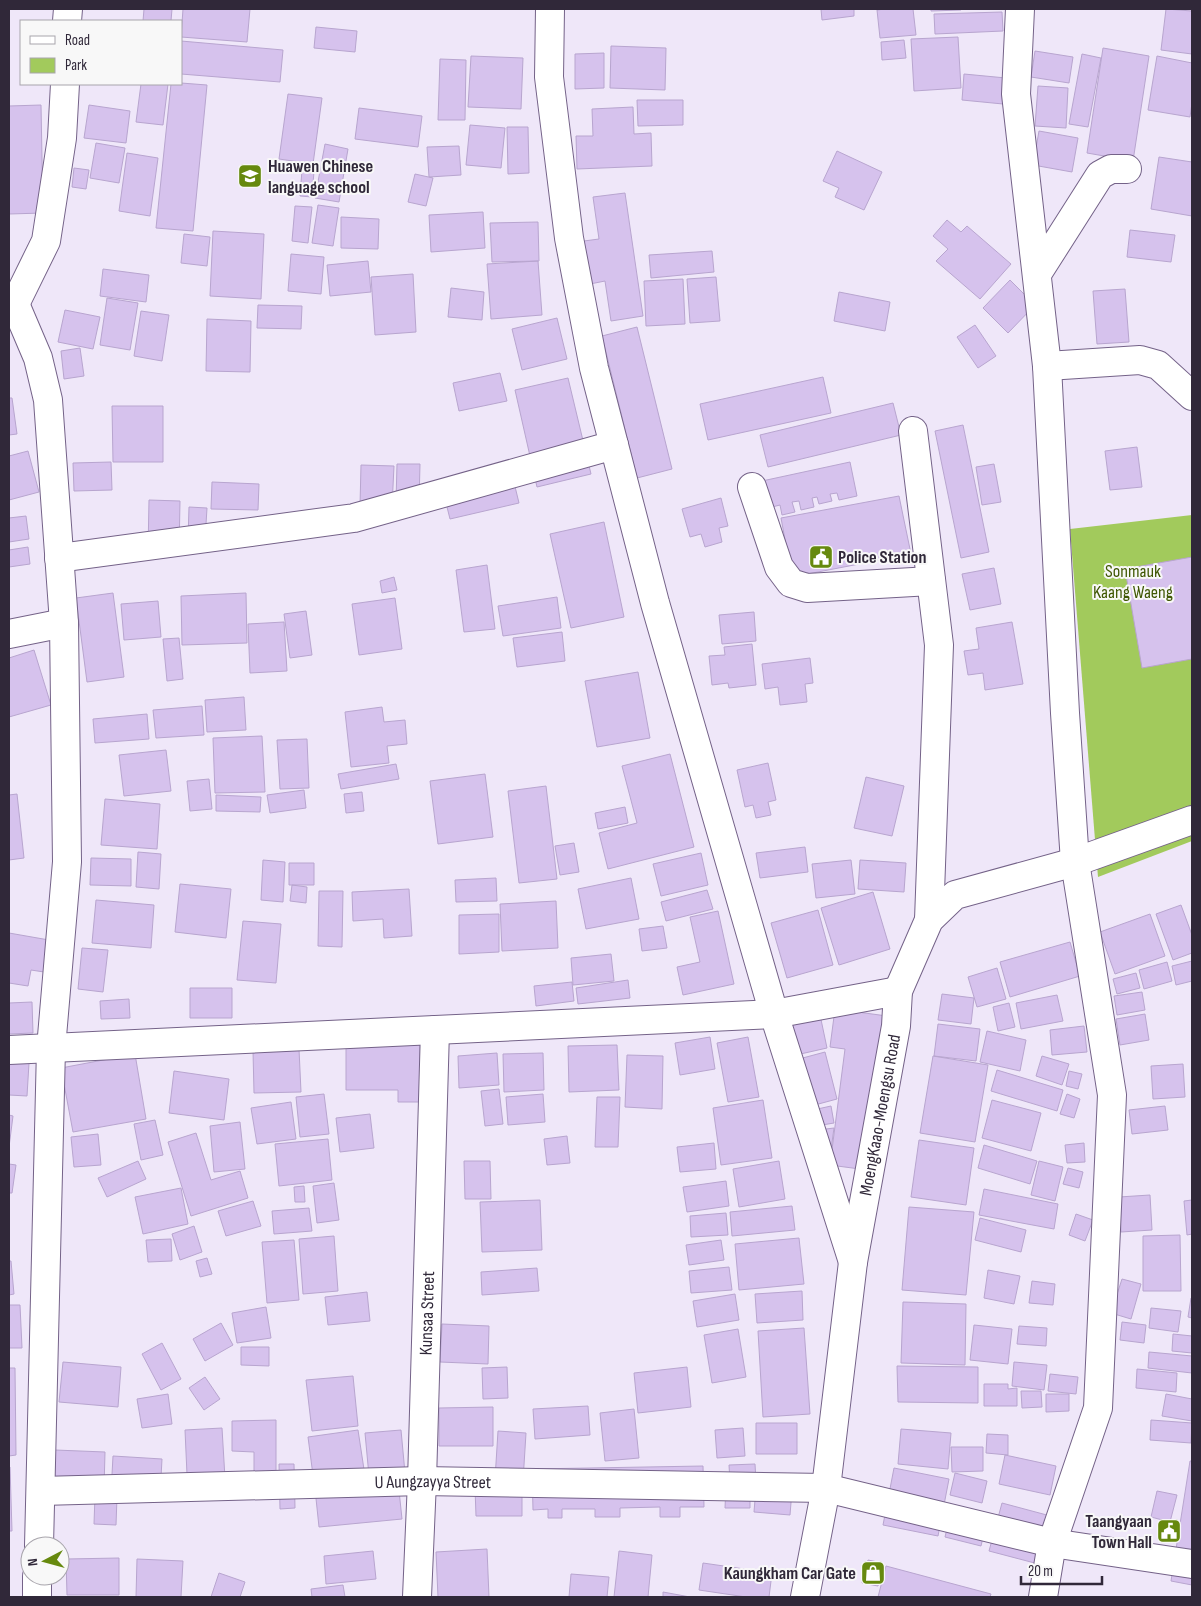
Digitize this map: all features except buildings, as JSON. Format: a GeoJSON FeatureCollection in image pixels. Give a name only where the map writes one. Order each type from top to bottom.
{"type":"FeatureCollection","features":[{"type":"Feature","properties":{"kind":"street"},"geometry":{"type":"LineString","coordinates":[[550,9],[549,77],[569,238],[594,368],[655,603],[774,1014],[853,1262]]}},
{"type":"Feature","properties":{"kind":"street"},"geometry":{"type":"LineString","coordinates":[[1020,9],[1016,94],[1047,366],[1075,862],[1112,1095],[1098,1408],[1052,1543],[1043,1597]]}},
{"type":"Feature","properties":{"kind":"street"},"geometry":{"type":"LineString","coordinates":[[39,1536],[51,1048],[67,862],[64,624],[48,400],[38,358],[12,301],[46,241],[62,138],[65,85]]}},
{"type":"Feature","properties":{"kind":"street"},"geometry":{"type":"LineString","coordinates":[[1037,274],[1100,175],[1111,169],[1127,169]]}},
{"type":"Feature","properties":{"kind":"street"},"geometry":{"type":"LineString","coordinates":[[1047,366],[1140,360],[1158,365],[1192,396]]}},
{"type":"Feature","properties":{"kind":"street"},"geometry":{"type":"LineString","coordinates":[[914,431],[939,645],[929,920]]}},
{"type":"Feature","properties":{"kind":"street"},"geometry":{"type":"LineString","coordinates":[[59,558],[354,518],[614,445]]}},
{"type":"Feature","properties":{"kind":"street"},"geometry":{"type":"LineString","coordinates":[[752,487],[779,567],[791,583],[807,588],[932,581]]}},
{"type":"Feature","properties":{"kind":"street"},"geometry":{"type":"LineString","coordinates":[[9,634],[64,624]]}},
{"type":"Feature","properties":{"kind":"street","name":"MoengKaao-Moengsu Road"},"geometry":{"type":"LineString","coordinates":[[805,1597],[826,1488],[853,1262],[896,1026],[898,991],[929,920],[955,895],[1075,862],[1192,820]]}},
{"type":"Feature","properties":{"kind":"street"},"geometry":{"type":"LineString","coordinates":[[9,1050],[774,1014],[898,991]]}},
{"type":"Feature","properties":{"kind":"street","name":"Kunsaa Street"},"geometry":{"type":"LineString","coordinates":[[417,1597],[435,1030]]}},
{"type":"Feature","properties":{"kind":"street","name":"U Aungzayya Street"},"geometry":{"type":"LineString","coordinates":[[41,1492],[422,1481],[826,1488],[1052,1543],[1192,1564]]}},
{"type":"Feature","properties":{"kind":"green space","name":"Sonmauk Kaang Waeng"},"geometry":{"type":"Polygon","coordinates":[[[1192,515],[1192,841],[1098,877],[1070,529],[1192,515]]]}},
{"type":"Feature","properties":{"kind":"place","name":"Huawen Chinese language school"},"geometry":{"type":"Point","coordinates":[250,176]}},
{"type":"Feature","properties":{"kind":"place","name":"Police Station"},"geometry":{"type":"Point","coordinates":[821,557]}},
{"type":"Feature","properties":{"kind":"place","name":"Taangyaan Town Hall"},"geometry":{"type":"Point","coordinates":[1169,1531]}},
{"type":"Feature","properties":{"kind":"place","name":"Kaungkham Car Gate"},"geometry":{"type":"Point","coordinates":[873,1573]}}]}
